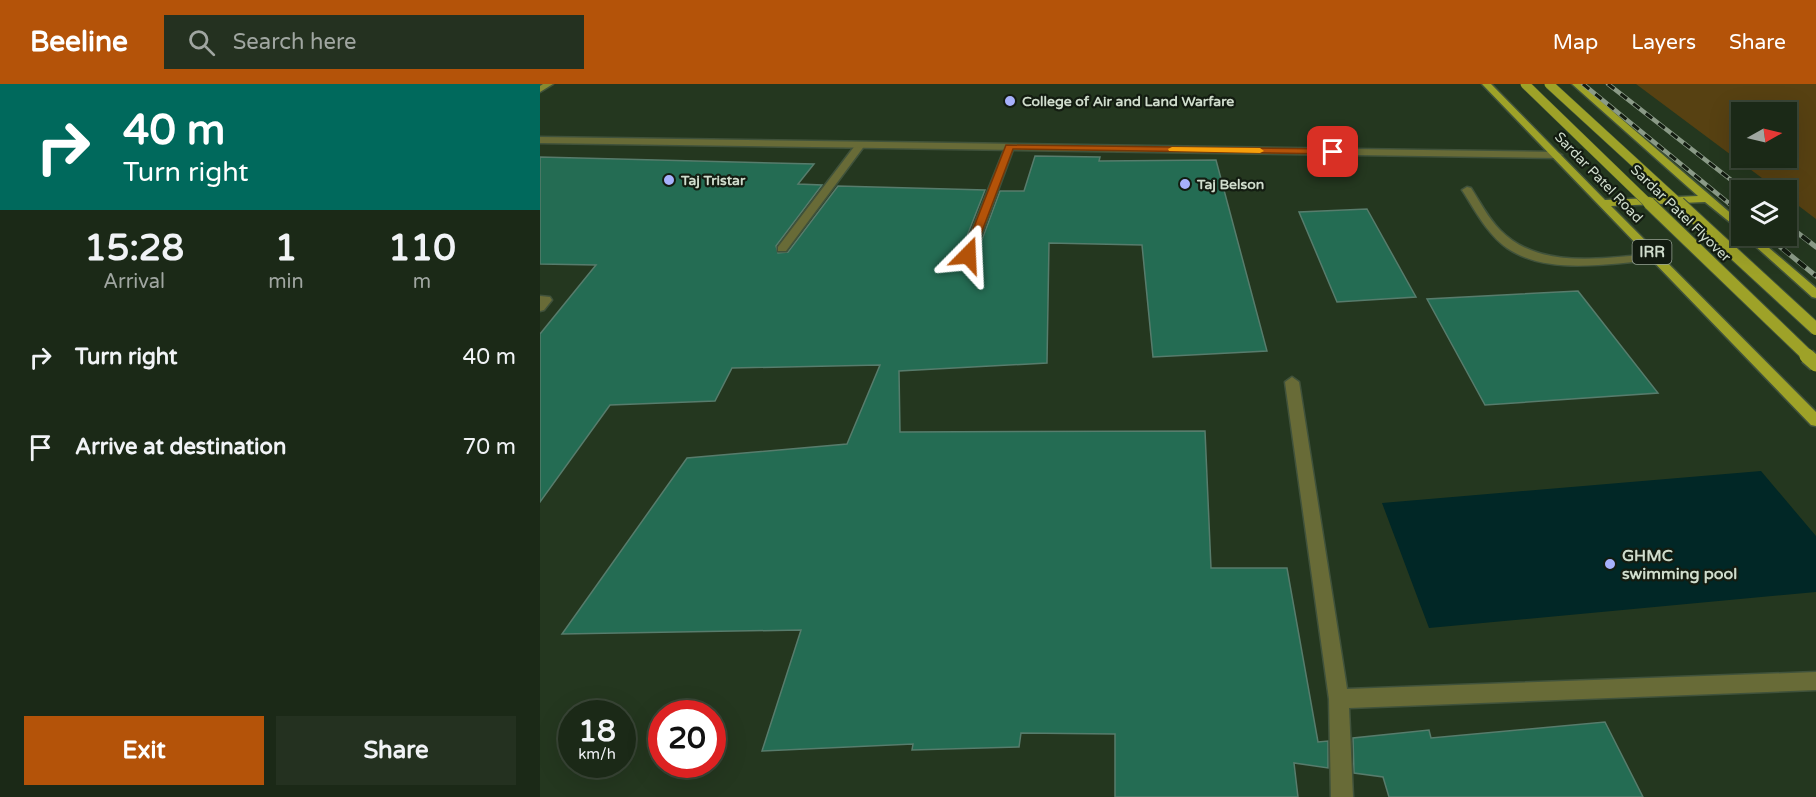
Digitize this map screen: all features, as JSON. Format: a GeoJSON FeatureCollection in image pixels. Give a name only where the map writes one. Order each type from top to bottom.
{"type":"FeatureCollection","features":[{"type":"Feature","properties":{"kind":"main road"},"geometry":{"type":"LineString","coordinates":[[540,89],[549,84]]}},
{"type":"Feature","properties":{"kind":"main road","name":"Sardar Patel Road"},"geometry":{"type":"LineString","coordinates":[[1486,84],[1816,421]]}},
{"type":"Feature","properties":{"kind":"main road","name":"Sardar Patel Flyover"},"geometry":{"type":"LineString","coordinates":[[1525,84],[1816,364]]}},
{"type":"Feature","properties":{"kind":"main road","name":"Sardar Patel Flyover"},"geometry":{"type":"LineString","coordinates":[[1549,84],[1816,329]]}},
{"type":"Feature","properties":{"kind":"main road"},"geometry":{"type":"LineString","coordinates":[[1576,84],[1731,220]]}},
{"type":"Feature","properties":{"kind":"main road"},"geometry":{"type":"LineString","coordinates":[[1604,203],[1707,199]]}},
{"type":"Feature","properties":{"kind":"main road"},"geometry":{"type":"LineString","coordinates":[[1761,246],[1816,294]]}},
{"type":"Feature","properties":{"kind":"street"},"geometry":{"type":"LineString","coordinates":[[540,140],[1557,155]]}},
{"type":"Feature","properties":{"kind":"street"},"geometry":{"type":"LineString","coordinates":[[782,249],[860,145]]}},
{"type":"Feature","properties":{"kind":"street"},"geometry":{"type":"LineString","coordinates":[[968,255],[1009,147]]}},
{"type":"Feature","properties":{"kind":"street"},"geometry":{"type":"LineString","coordinates":[[1467,190],[1497,233],[1516,249],[1568,261],[1656,257]]}},
{"type":"Feature","properties":{"kind":"street"},"geometry":{"type":"LineString","coordinates":[[540,300],[546,300],[540,307]]}},
{"type":"Feature","properties":{"kind":"street"},"geometry":{"type":"LineString","coordinates":[[1292,382],[1339,699],[1342,797]]}},
{"type":"Feature","properties":{"kind":"street"},"geometry":{"type":"LineString","coordinates":[[1339,699],[1816,681]]}},
{"type":"Feature","properties":{"kind":"shaded area"},"geometry":{"type":"Polygon","coordinates":[[[1636,84],[1816,84],[1816,219],[1797,205],[1797,180],[1765,180],[1749,168],[1797,168],[1797,102],[1731,102],[1731,155],[1636,84]]]}},
{"type":"Feature","properties":{"kind":"water","name":"GHMC swimming pool"},"geometry":{"type":"Polygon","coordinates":[[[1761,471],[1816,536],[1816,592],[1429,628],[1382,503],[1761,471]]]}},
{"type":"Feature","properties":{"kind":"building"},"geometry":{"type":"Polygon","coordinates":[[[1035,156],[1100,157],[1099,161],[1216,160],[1267,351],[1153,357],[1142,245],[1049,243],[1047,363],[899,371],[900,432],[1205,431],[1211,568],[1287,568],[1318,742],[1328,741],[1328,768],[1294,763],[1298,797],[1115,797],[1115,734],[1021,733],[1019,747],[912,750],[913,744],[762,751],[801,630],[562,634],[687,458],[847,444],[880,365],[732,368],[715,401],[610,405],[540,502],[540,334],[596,265],[540,264],[540,157],[814,164],[798,184],[822,185],[776,246],[778,253],[788,252],[838,186],[985,190],[960,254],[962,259],[967,260],[976,256],[1000,191],[1024,191],[1035,156]]]}},
{"type":"Feature","properties":{"kind":"building"},"geometry":{"type":"Polygon","coordinates":[[[1367,209],[1416,297],[1337,302],[1299,212],[1367,209]]]}},
{"type":"Feature","properties":{"kind":"building"},"geometry":{"type":"Polygon","coordinates":[[[1578,291],[1658,393],[1485,405],[1427,299],[1578,291]]]}},
{"type":"Feature","properties":{"kind":"building"},"geometry":{"type":"Polygon","coordinates":[[[1605,722],[1643,797],[1389,797],[1383,777],[1354,773],[1353,738],[1429,730],[1431,738],[1605,722]]]}},
{"type":"Feature","properties":{"kind":"railway"},"geometry":{"type":"LineString","coordinates":[[1583,84],[1731,205]]}},
{"type":"Feature","properties":{"kind":"railway"},"geometry":{"type":"LineString","coordinates":[[1608,84],[1731,180]]}},
{"type":"Feature","properties":{"kind":"railway"},"geometry":{"type":"LineString","coordinates":[[1797,232],[1816,247]]}},
{"type":"Feature","properties":{"kind":"railway"},"geometry":{"type":"LineString","coordinates":[[1779,246],[1816,276]]}},
{"type":"Feature","properties":{"kind":"slow traffic"},"geometry":{"type":"LineString","coordinates":[[1172,149],[1260,151]]}},
{"type":"Feature","properties":{"kind":"place","name":"College of Air and Land Warfare"},"geometry":{"type":"Point","coordinates":[1010,101]}},
{"type":"Feature","properties":{"kind":"place","name":"Taj Tristar"},"geometry":{"type":"Point","coordinates":[669,180]}},
{"type":"Feature","properties":{"kind":"place","name":"Taj Belson"},"geometry":{"type":"Point","coordinates":[1185,184]}},
{"type":"Feature","properties":{"kind":"place","name":"GHMC swimming pool"},"geometry":{"type":"Point","coordinates":[1610,564]}},
{"type":"Feature","properties":{"kind":"route"},"geometry":{"type":"LineString","coordinates":[[968,255],[1009,147],[1333,152]]}}]}
